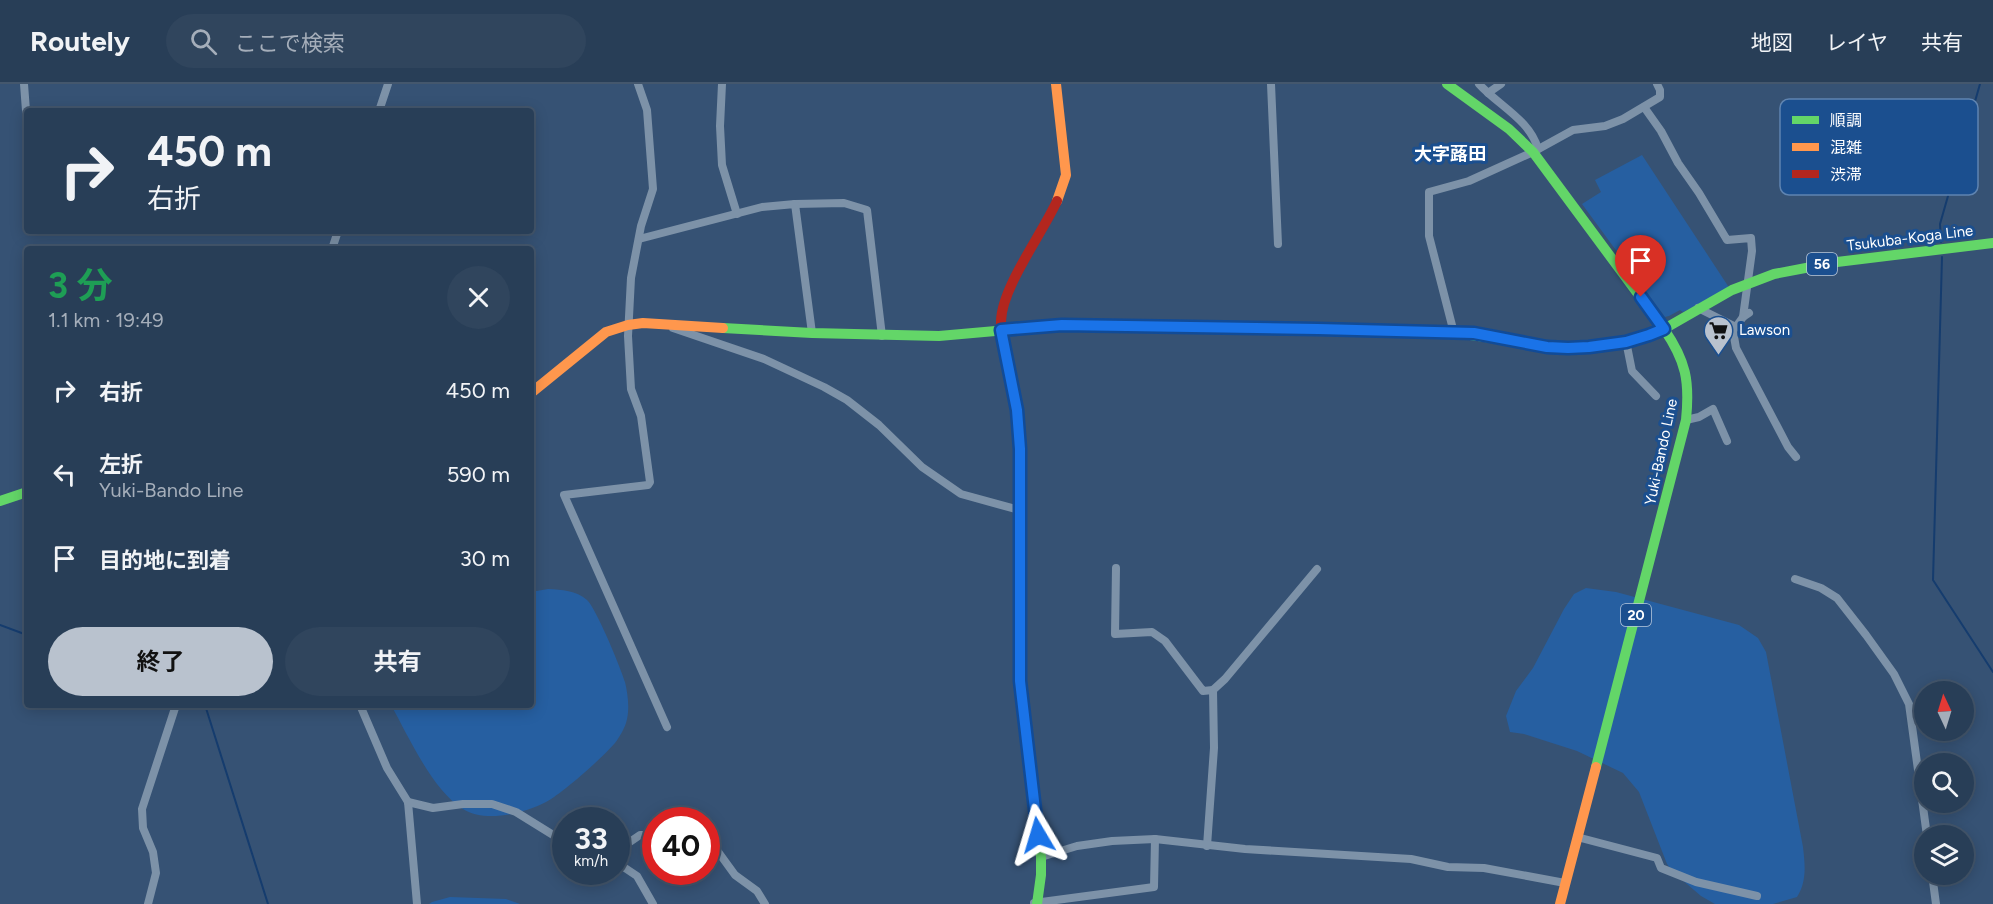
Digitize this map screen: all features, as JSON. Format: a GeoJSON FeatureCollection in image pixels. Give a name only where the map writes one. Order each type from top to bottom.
{"type":"FeatureCollection","features":[{"type":"Feature","properties":{"kind":"street"},"geometry":{"type":"LineString","coordinates":[[24,84],[26,108]]}},
{"type":"Feature","properties":{"kind":"street"},"geometry":{"type":"LineString","coordinates":[[380,108],[388,84]]}},
{"type":"Feature","properties":{"kind":"street"},"geometry":{"type":"LineString","coordinates":[[638,84],[647,110],[653,189],[639,239],[632,278],[628,325],[631,389],[641,416],[650,482],[648,485],[564,495],[667,727]]}},
{"type":"Feature","properties":{"kind":"street"},"geometry":{"type":"LineString","coordinates":[[722,84],[720,126],[722,165],[737,214]]}},
{"type":"Feature","properties":{"kind":"street"},"geometry":{"type":"LineString","coordinates":[[1056,84],[1066,175],[1064,188],[1008,291],[1002,311],[1001,330],[1017,410],[1020,449],[1020,681],[1041,857],[1041,875],[1036,904],[1154,887],[1155,839]]}},
{"type":"Feature","properties":{"kind":"street"},"geometry":{"type":"LineString","coordinates":[[1270,84],[1278,244]]}},
{"type":"Feature","properties":{"kind":"street","name":"Yuki-Bando Line"},"geometry":{"type":"LineString","coordinates":[[1447,84],[1536,150],[1664,329],[1678,350],[1686,369],[1688,393],[1686,420],[1560,904]]}},
{"type":"Feature","properties":{"kind":"street"},"geometry":{"type":"LineString","coordinates":[[1479,84],[1527,126],[1535,138],[1536,150]]}},
{"type":"Feature","properties":{"kind":"street"},"geometry":{"type":"LineString","coordinates":[[1488,93],[1501,84]]}},
{"type":"Feature","properties":{"kind":"street"},"geometry":{"type":"LineString","coordinates":[[1454,333],[1429,236],[1429,192],[1469,181],[1536,150],[1566,133],[1605,126],[1660,97],[1657,84]]}},
{"type":"Feature","properties":{"kind":"street"},"geometry":{"type":"LineString","coordinates":[[1644,107],[1725,237],[1730,240],[1751,238],[1752,251],[1746,315],[1733,331],[1736,348],[1788,447],[1796,457]]}},
{"type":"Feature","properties":{"kind":"street"},"geometry":{"type":"LineString","coordinates":[[639,239],[762,207],[844,203],[867,210],[882,336]]}},
{"type":"Feature","properties":{"kind":"street"},"geometry":{"type":"LineString","coordinates":[[795,204],[812,333]]}},
{"type":"Feature","properties":{"kind":"street","name":"Tsukuba-Koga Line"},"geometry":{"type":"LineString","coordinates":[[534,391],[606,332],[628,325],[663,324],[882,336],[939,336],[1062,325],[1474,333],[1547,347],[1589,347],[1626,342],[1649,335],[1664,329],[1698,308],[1774,274],[1802,268],[1993,243]]}},
{"type":"Feature","properties":{"kind":"street"},"geometry":{"type":"LineString","coordinates":[[1698,308],[1736,327]]}},
{"type":"Feature","properties":{"kind":"street"},"geometry":{"type":"LineString","coordinates":[[663,324],[764,359],[824,387],[847,400],[879,425],[922,468],[961,494],[1019,510]]}},
{"type":"Feature","properties":{"kind":"street"},"geometry":{"type":"LineString","coordinates":[[1626,342],[1632,371],[1656,396]]}},
{"type":"Feature","properties":{"kind":"street"},"geometry":{"type":"LineString","coordinates":[[1686,420],[1699,417],[1713,409],[1727,441]]}},
{"type":"Feature","properties":{"kind":"street"},"geometry":{"type":"LineString","coordinates":[[0,501],[24,493]]}},
{"type":"Feature","properties":{"kind":"street"},"geometry":{"type":"LineString","coordinates":[[1116,568],[1115,634],[1152,632],[1165,641],[1203,691],[1213,690],[1226,679],[1317,569]]}},
{"type":"Feature","properties":{"kind":"street"},"geometry":{"type":"LineString","coordinates":[[1795,579],[1821,588],[1837,598],[1894,674],[1909,704],[1925,825]]}},
{"type":"Feature","properties":{"kind":"street"},"geometry":{"type":"LineString","coordinates":[[1208,846],[1214,748],[1213,690]]}},
{"type":"Feature","properties":{"kind":"street"},"geometry":{"type":"LineString","coordinates":[[148,904],[156,873],[153,852],[143,828],[142,809],[175,708]]}},
{"type":"Feature","properties":{"kind":"street"},"geometry":{"type":"LineString","coordinates":[[361,708],[387,768],[408,802],[417,904]]}},
{"type":"Feature","properties":{"kind":"street"},"geometry":{"type":"LineString","coordinates":[[408,802],[434,808],[464,804],[492,804],[516,812],[552,834]]}},
{"type":"Feature","properties":{"kind":"street"},"geometry":{"type":"LineString","coordinates":[[1577,837],[1657,858],[1661,868],[1696,882],[1757,896]]}},
{"type":"Feature","properties":{"kind":"street"},"geometry":{"type":"LineString","coordinates":[[1041,857],[1077,846],[1112,841],[1155,839],[1208,846],[1411,859],[1448,867],[1484,868],[1565,883]]}},
{"type":"Feature","properties":{"kind":"street"},"geometry":{"type":"LineString","coordinates":[[720,854],[735,875],[757,891],[765,904]]}},
{"type":"Feature","properties":{"kind":"street"},"geometry":{"type":"LineString","coordinates":[[630,871],[637,876],[653,904]]}},
{"type":"Feature","properties":{"kind":"street"},"geometry":{"type":"LineString","coordinates":[[1933,885],[1936,904]]}},
{"type":"Feature","properties":{"kind":"shaded area"},"geometry":{"type":"Polygon","coordinates":[[[1642,155],[1730,289],[1683,312],[1680,310],[1665,317],[1582,204],[1601,192],[1595,180],[1642,155]]]}},
{"type":"Feature","properties":{"kind":"shaded area"},"geometry":{"type":"Polygon","coordinates":[[[1586,588],[1616,592],[1739,625],[1758,638],[1766,652],[1803,847],[1804,879],[1797,897],[1773,904],[1715,904],[1701,896],[1667,864],[1639,792],[1623,773],[1577,751],[1524,734],[1510,732],[1506,716],[1516,691],[1533,668],[1574,594],[1586,588]]]}},
{"type":"Feature","properties":{"kind":"shaded area"},"geometry":{"type":"Polygon","coordinates":[[[548,589],[574,592],[591,605],[608,639],[625,682],[628,702],[626,723],[617,741],[601,757],[546,802],[515,813],[482,816],[463,809],[441,789],[431,776],[393,708],[534,708],[534,591],[548,589]]]}},
{"type":"Feature","properties":{"kind":"shaded area"},"geometry":{"type":"Polygon","coordinates":[[[450,897],[506,899],[520,904],[429,904],[450,897]]]}},
{"type":"Feature","properties":{"kind":"waterway"},"geometry":{"type":"LineString","coordinates":[[1976,99],[1980,84]]}},
{"type":"Feature","properties":{"kind":"waterway"},"geometry":{"type":"LineString","coordinates":[[1941,242],[1940,224],[1948,195]]}},
{"type":"Feature","properties":{"kind":"waterway"},"geometry":{"type":"LineString","coordinates":[[1942,257],[1933,580],[1993,672]]}},
{"type":"Feature","properties":{"kind":"waterway"},"geometry":{"type":"LineString","coordinates":[[0,625],[24,634]]}},
{"type":"Feature","properties":{"kind":"waterway"},"geometry":{"type":"LineString","coordinates":[[206,708],[268,904]]}},
{"type":"Feature","properties":{"kind":"traffic: fast"},"geometry":{"type":"LineString","coordinates":[[1447,84],[1509,129],[1533,152],[1664,329],[1677,351],[1685,372],[1686,420],[1596,767]]}},
{"type":"Feature","properties":{"kind":"traffic: fast"},"geometry":{"type":"LineString","coordinates":[[1664,329],[1732,290],[1774,274],[1837,262],[1993,243]]}},
{"type":"Feature","properties":{"kind":"traffic: fast"},"geometry":{"type":"LineString","coordinates":[[723,328],[939,336],[1062,325],[1205,327]]}},
{"type":"Feature","properties":{"kind":"traffic: fast"},"geometry":{"type":"LineString","coordinates":[[1445,333],[1546,347],[1576,348],[1621,342],[1664,329]]}},
{"type":"Feature","properties":{"kind":"traffic: fast"},"geometry":{"type":"LineString","coordinates":[[1017,416],[1020,449],[1020,681],[1041,857],[1037,904]]}},
{"type":"Feature","properties":{"kind":"traffic: fast"},"geometry":{"type":"LineString","coordinates":[[0,501],[24,493]]}},
{"type":"Feature","properties":{"kind":"traffic: slow"},"geometry":{"type":"LineString","coordinates":[[1056,84],[1066,175],[1057,201]]}},
{"type":"Feature","properties":{"kind":"traffic: slow"},"geometry":{"type":"LineString","coordinates":[[534,391],[606,332],[643,323],[723,328]]}},
{"type":"Feature","properties":{"kind":"traffic: slow"},"geometry":{"type":"LineString","coordinates":[[1560,904],[1596,767]]}},
{"type":"Feature","properties":{"kind":"traffic: jam"},"geometry":{"type":"LineString","coordinates":[[1017,416],[1001,333],[1003,307],[1015,277],[1057,201]]}},
{"type":"Feature","properties":{"kind":"traffic: jam"},"geometry":{"type":"LineString","coordinates":[[1205,327],[1445,333]]}},
{"type":"Feature","properties":{"kind":"place","name":"Lawson"},"geometry":{"type":"Point","coordinates":[1718,356]}},
{"type":"Feature","properties":{"kind":"district","name":"大字蕗田"},"geometry":{"type":"Point","coordinates":[1450,154]}},
{"type":"Feature","properties":{"kind":"route"},"geometry":{"type":"LineString","coordinates":[[1038,835],[1020,681],[1020,449],[1017,410],[1001,330],[1062,325],[1474,333],[1547,347],[1589,347],[1626,342],[1664,329],[1641,297]]}}]}
